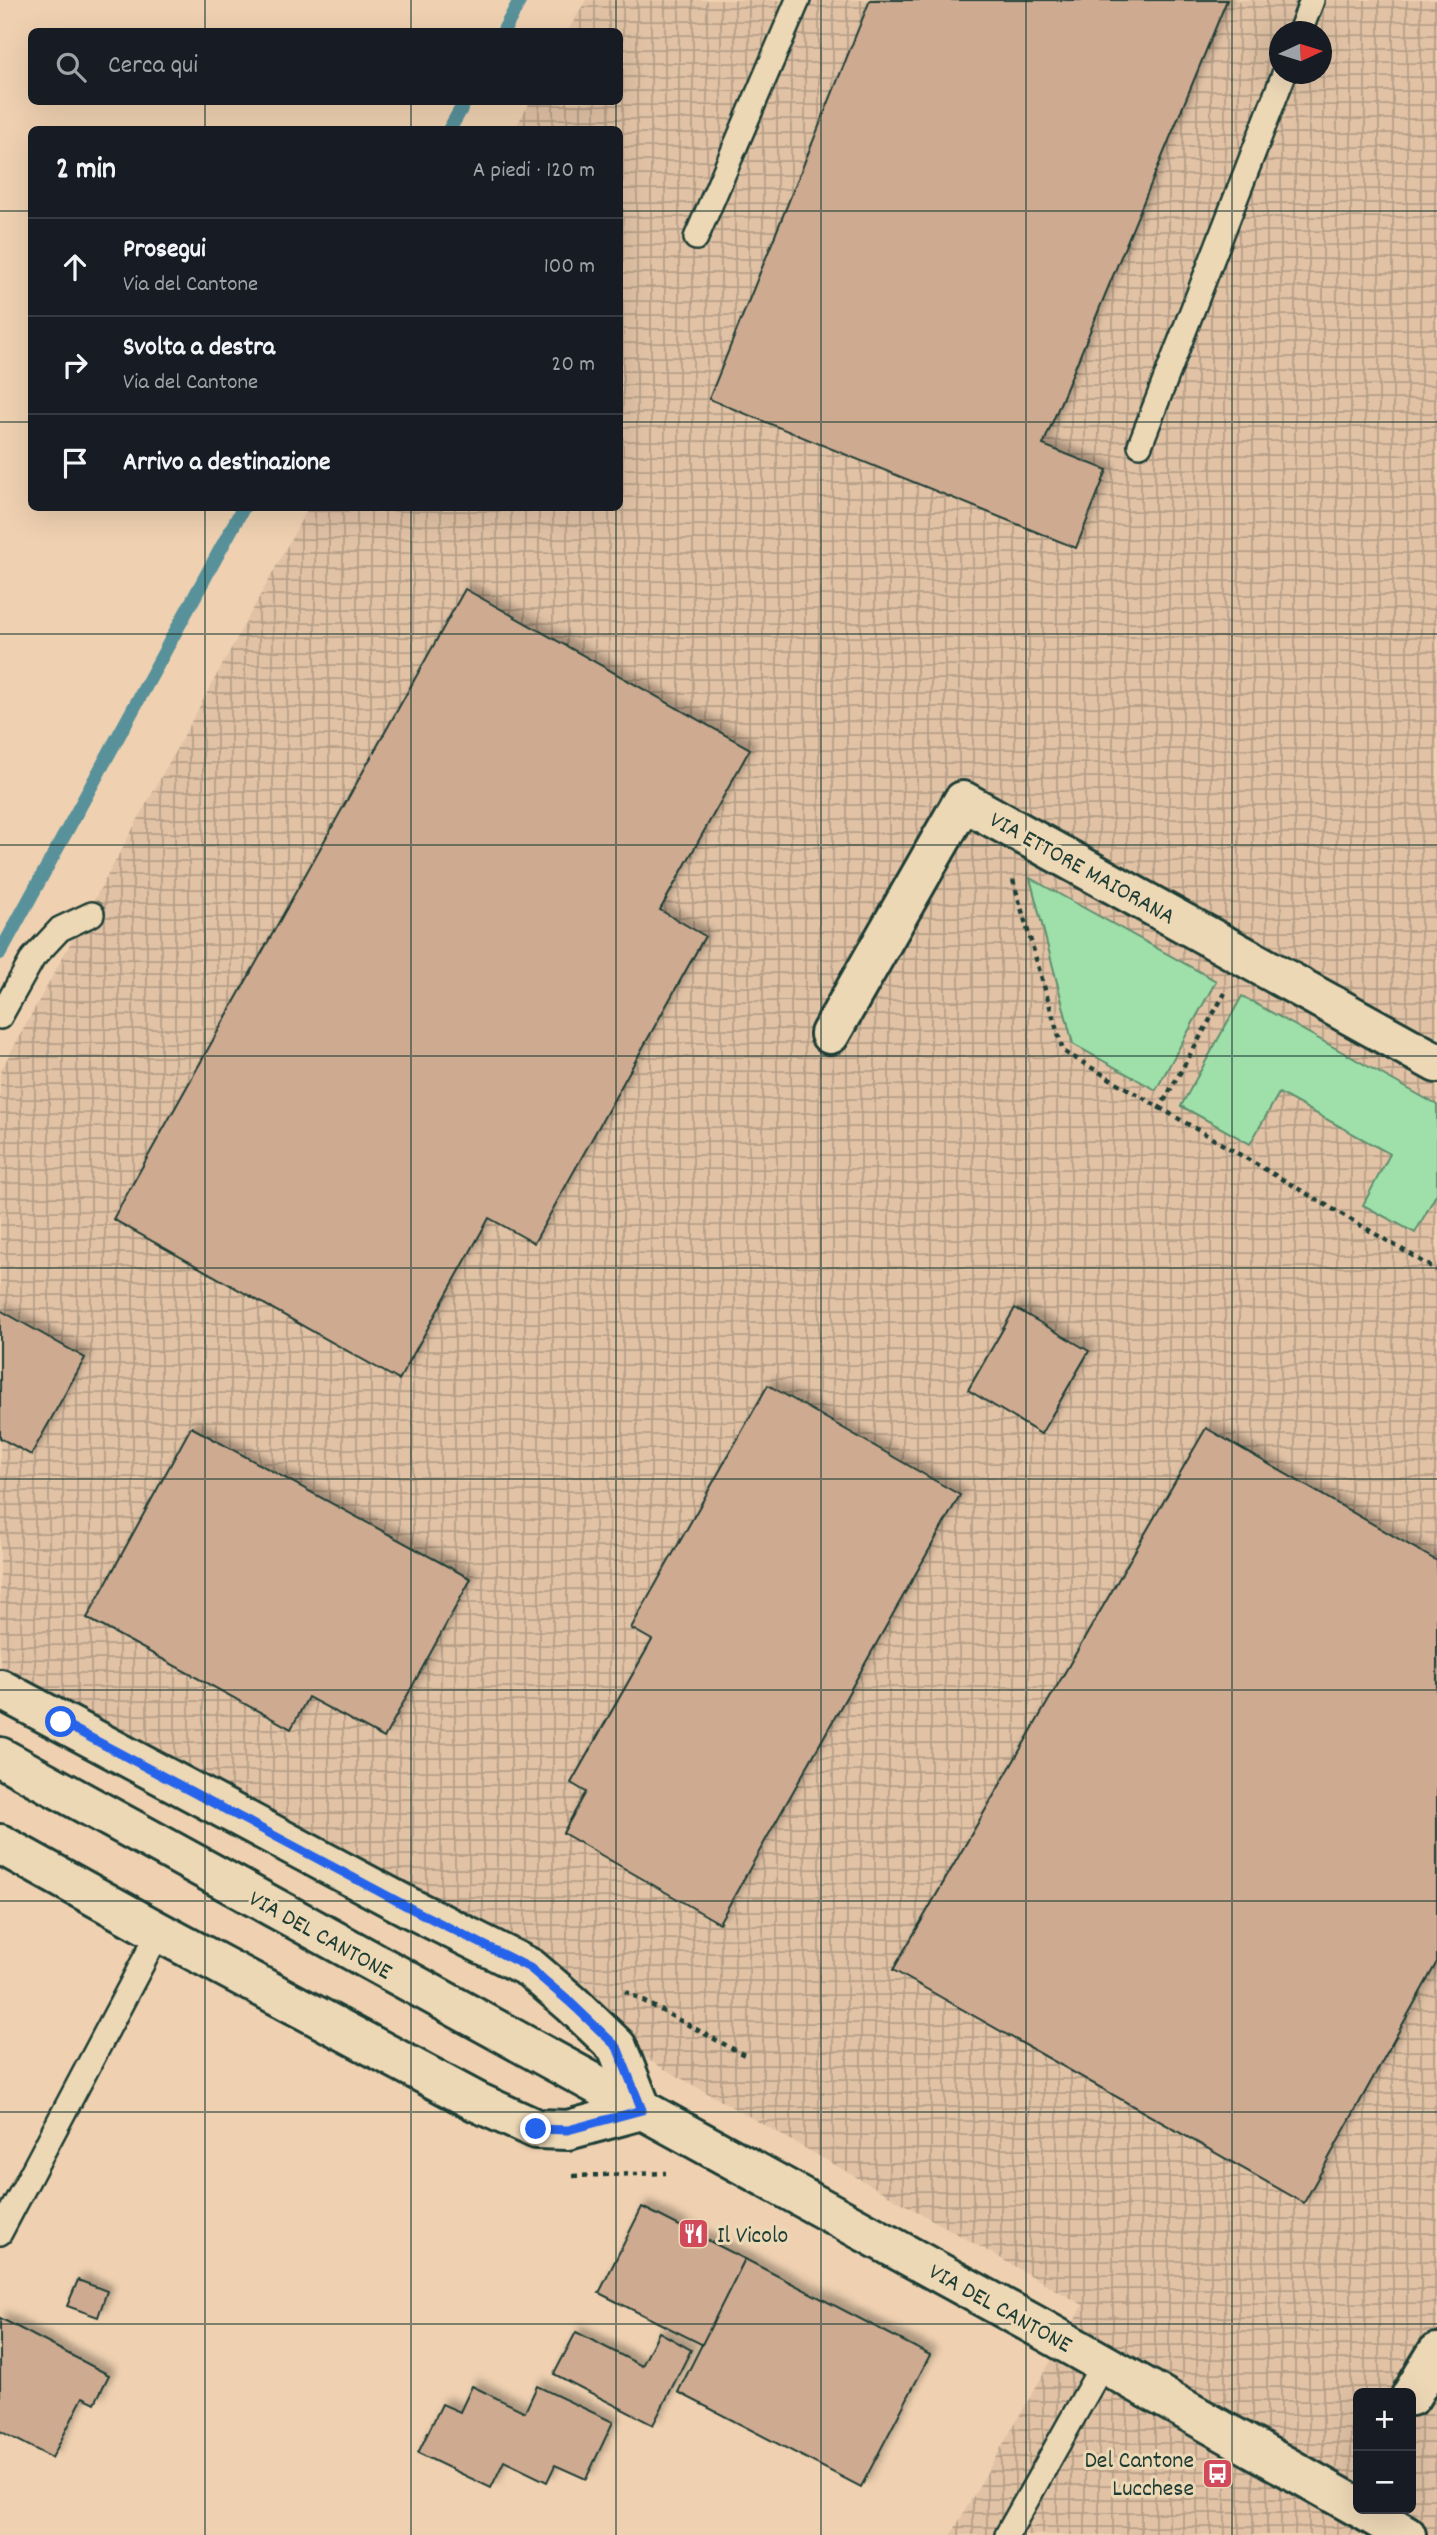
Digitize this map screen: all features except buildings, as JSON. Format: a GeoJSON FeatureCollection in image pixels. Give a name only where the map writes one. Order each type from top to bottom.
{"type":"FeatureCollection","features":[{"type":"Feature","properties":{"kind":"street","name":"VIA ETTORE MAIORANA"},"geometry":{"type":"LineString","coordinates":[[830,1034],[963,801],[1437,1063]]}},
{"type":"Feature","properties":{"kind":"street"},"geometry":{"type":"LineString","coordinates":[[0,1689],[412,1909],[530,1968],[617,2047],[642,2110],[568,2130],[536,2129],[477,2102],[0,1844]]}},
{"type":"Feature","properties":{"kind":"street","name":"VIA DEL CANTONE"},"geometry":{"type":"LineString","coordinates":[[0,1757],[1103,2364],[1353,2497]]}},
{"type":"Feature","properties":{"kind":"street"},"geometry":{"type":"LineString","coordinates":[[1416,2388],[1437,2353]]}},
{"type":"Feature","properties":{"kind":"street","name":"VIA DEL CANTONE"},"geometry":{"type":"LineString","coordinates":[[1377,2514],[1406,2535]]}},
{"type":"Feature","properties":{"kind":"lane"},"geometry":{"type":"LineString","coordinates":[[696,238],[798,0]]}},
{"type":"Feature","properties":{"kind":"lane"},"geometry":{"type":"LineString","coordinates":[[1304,21],[1312,0]]}},
{"type":"Feature","properties":{"kind":"lane"},"geometry":{"type":"LineString","coordinates":[[1140,445],[1280,84]]}},
{"type":"Feature","properties":{"kind":"lane"},"geometry":{"type":"LineString","coordinates":[[0,1017],[33,958],[60,929],[92,914]]}},
{"type":"Feature","properties":{"kind":"lane"},"geometry":{"type":"LineString","coordinates":[[0,2233],[159,1932]]}},
{"type":"Feature","properties":{"kind":"lane"},"geometry":{"type":"LineString","coordinates":[[1007,2535],[1103,2364]]}},
{"type":"Feature","properties":{"kind":"path"},"geometry":{"type":"LineString","coordinates":[[995,818],[1063,1051],[1159,1110],[1437,1270]]}},
{"type":"Feature","properties":{"kind":"path"},"geometry":{"type":"LineString","coordinates":[[1159,1110],[1246,956]]}},
{"type":"Feature","properties":{"kind":"path"},"geometry":{"type":"LineString","coordinates":[[566,2176],[667,2173]]}},
{"type":"Feature","properties":{"kind":"shaded area"},"geometry":{"type":"Polygon","coordinates":[[[586,0],[1437,0],[1437,2535],[951,2535],[1083,2305],[0,1694],[0,1072],[306,511],[623,511],[623,126],[517,126],[528,105],[623,105],[623,28],[570,28],[586,0]]]}},
{"type":"Feature","properties":{"kind":"green space"},"geometry":{"type":"Polygon","coordinates":[[[1030,878],[1216,981],[1156,1090],[1073,1044],[1030,878]]]}},
{"type":"Feature","properties":{"kind":"green space"},"geometry":{"type":"Polygon","coordinates":[[[1242,996],[1437,1105],[1437,1193],[1415,1233],[1363,1205],[1390,1154],[1279,1093],[1250,1144],[1181,1106],[1242,996]]]}},
{"type":"Feature","properties":{"kind":"waterway"},"geometry":{"type":"LineString","coordinates":[[505,28],[520,0]]}},
{"type":"Feature","properties":{"kind":"waterway"},"geometry":{"type":"LineString","coordinates":[[451,126],[463,105]]}},
{"type":"Feature","properties":{"kind":"waterway"},"geometry":{"type":"LineString","coordinates":[[0,953],[241,511]]}},
{"type":"Feature","properties":{"kind":"place","name":"Il Vicolo"},"geometry":{"type":"Point","coordinates":[694,2234]}},
{"type":"Feature","properties":{"kind":"place","name":"Del Cantone Lucchese"},"geometry":{"type":"Point","coordinates":[1217,2473]}},
{"type":"Feature","properties":{"kind":"route"},"geometry":{"type":"LineString","coordinates":[[61,1722],[412,1909],[530,1968],[617,2047],[642,2110],[568,2130],[536,2129]]}}]}
